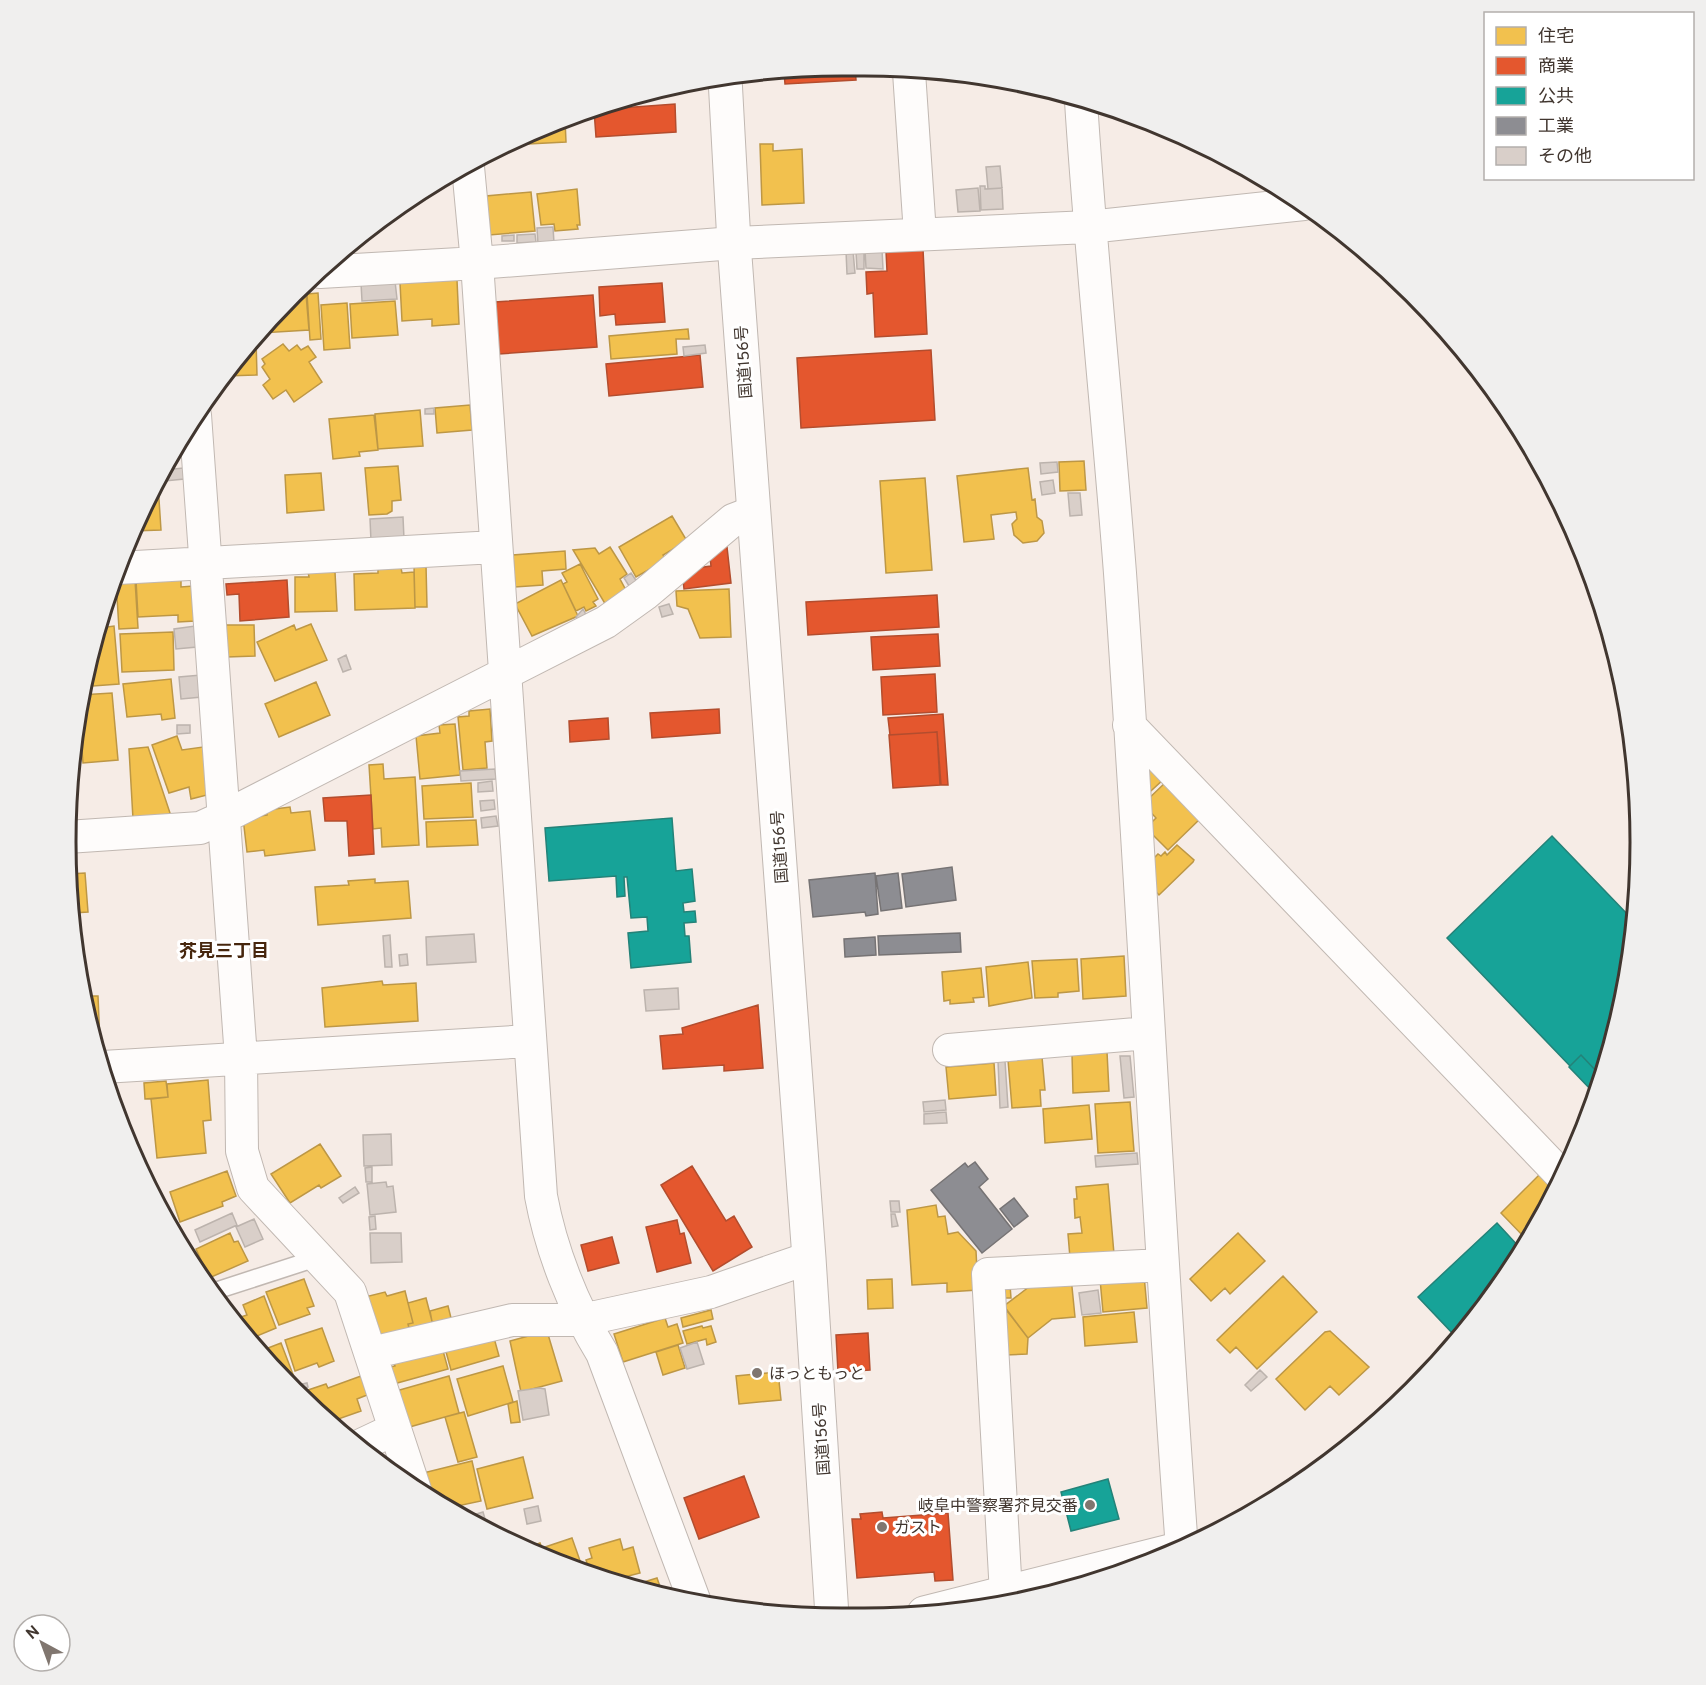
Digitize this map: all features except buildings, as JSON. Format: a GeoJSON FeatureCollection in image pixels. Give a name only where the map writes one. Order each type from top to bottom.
{"type":"FeatureCollection","features":[{"type":"Feature","properties":{"kind":"main road","name":"国道156号"},"geometry":{"type":"LineString","coordinates":[[725,86],[734,243],[809,1258],[831,1608]]}},
{"type":"Feature","properties":{"kind":"main road"},"geometry":{"type":"LineString","coordinates":[[1000,1596],[1120,1564]]}},
{"type":"Feature","properties":{"kind":"street"},"geometry":{"type":"LineString","coordinates":[[909,78],[920,234]]}},
{"type":"Feature","properties":{"kind":"street"},"geometry":{"type":"LineString","coordinates":[[1081,109],[1089,227],[1102,345],[1129,725],[1181,1539]]}},
{"type":"Feature","properties":{"kind":"street"},"geometry":{"type":"LineString","coordinates":[[469,174],[477,263],[537,1168],[542,1204],[545,1221],[582,1320],[602,1353],[692,1594]]}},
{"type":"Feature","properties":{"kind":"street"},"geometry":{"type":"LineString","coordinates":[[332,271],[477,263],[734,243],[1089,227],[1288,206]]}},
{"type":"Feature","properties":{"kind":"street"},"geometry":{"type":"LineString","coordinates":[[196,432],[240,1058],[242,1151],[253,1188],[320,1257],[350,1292],[410,1474]]}},
{"type":"Feature","properties":{"kind":"street"},"geometry":{"type":"LineString","coordinates":[[76,836],[200,828],[224,817],[606,622],[645,594],[733,520],[754,512]]}},
{"type":"Feature","properties":{"kind":"street"},"geometry":{"type":"LineString","coordinates":[[128,567],[495,547]]}},
{"type":"Feature","properties":{"kind":"street"},"geometry":{"type":"LineString","coordinates":[[1129,725],[1556,1170]]}},
{"type":"Feature","properties":{"kind":"street"},"geometry":{"type":"LineString","coordinates":[[949,1050],[1148,1033]]}},
{"type":"Feature","properties":{"kind":"street"},"geometry":{"type":"LineString","coordinates":[[110,1067],[529,1041]]}},
{"type":"Feature","properties":{"kind":"street"},"geometry":{"type":"LineString","coordinates":[[370,1353],[512,1320],[582,1320],[711,1292],[809,1258]]}},
{"type":"Feature","properties":{"kind":"street"},"geometry":{"type":"LineString","coordinates":[[1006,1594],[988,1274],[1162,1265]]}},
{"type":"Feature","properties":{"kind":"street"},"geometry":{"type":"LineString","coordinates":[[367,1442],[395,1429]]}},
{"type":"Feature","properties":{"kind":"lane"},"geometry":{"type":"LineString","coordinates":[[221,1289],[320,1257]]}},
{"type":"Feature","properties":{"kind":"place","name":"ほっともっと"},"geometry":{"type":"Point","coordinates":[757,1373]}},
{"type":"Feature","properties":{"kind":"place","name":"岐阜中警察署芥見交番"},"geometry":{"type":"Point","coordinates":[1090,1505]}},
{"type":"Feature","properties":{"kind":"place","name":"ガスト"},"geometry":{"type":"Point","coordinates":[882,1527]}},
{"type":"Feature","properties":{"kind":"district","name":"芥見三丁目"},"geometry":{"type":"Point","coordinates":[224,951]}}]}
